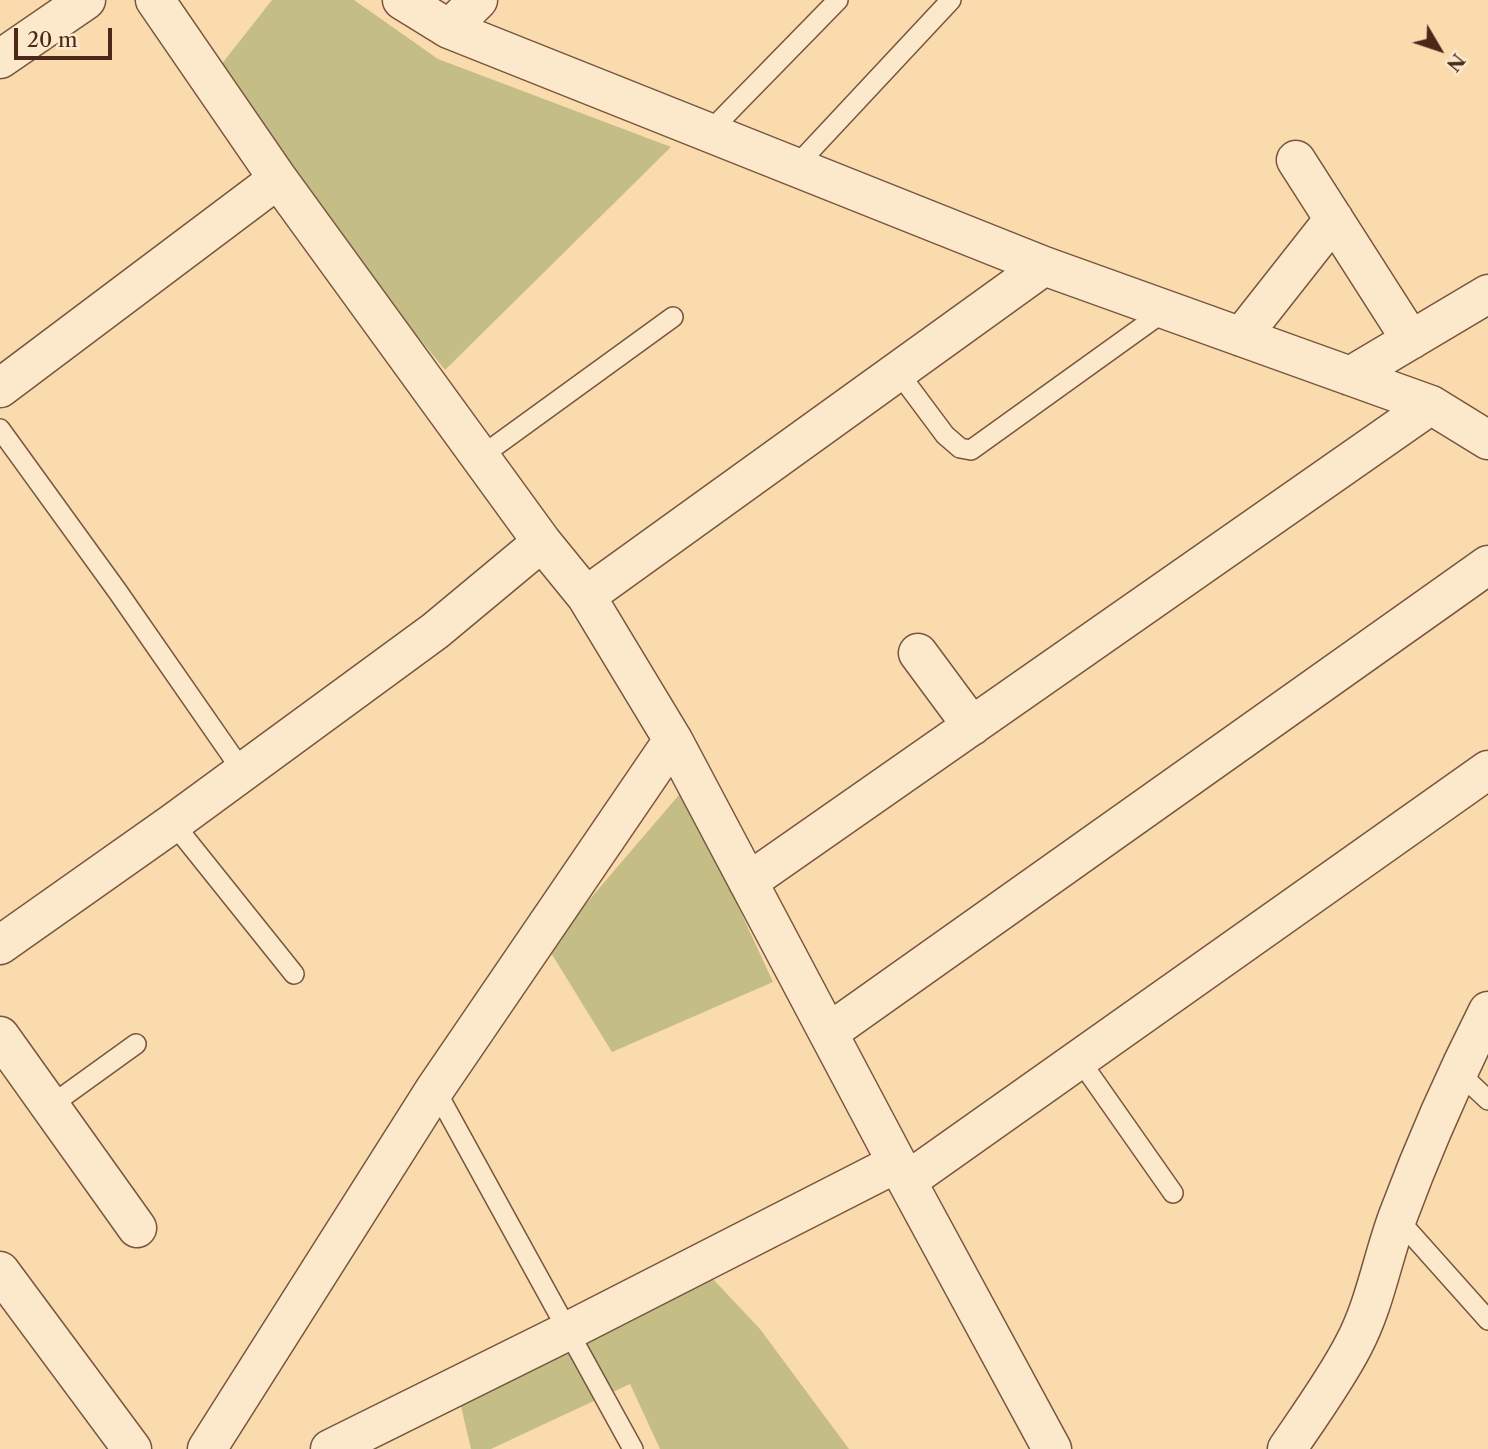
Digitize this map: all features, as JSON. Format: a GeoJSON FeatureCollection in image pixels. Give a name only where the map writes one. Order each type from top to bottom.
{"type":"FeatureCollection","features":[{"type":"Feature","properties":{"kind":"street"},"geometry":{"type":"LineString","coordinates":[[0,59],[86,0]]}},
{"type":"Feature","properties":{"kind":"street"},"geometry":{"type":"LineString","coordinates":[[155,0],[278,179],[542,542],[586,596],[673,740],[1052,1449]]}},
{"type":"Feature","properties":{"kind":"street"},"geometry":{"type":"LineString","coordinates":[[402,0],[449,29],[1044,266],[1432,405],[1488,440]]}},
{"type":"Feature","properties":{"kind":"street"},"geometry":{"type":"LineString","coordinates":[[449,29],[478,0]]}},
{"type":"Feature","properties":{"kind":"street"},"geometry":{"type":"LineString","coordinates":[[1296,160],[1411,340]]}},
{"type":"Feature","properties":{"kind":"street"},"geometry":{"type":"LineString","coordinates":[[0,388],[278,179]]}},
{"type":"Feature","properties":{"kind":"street"},"geometry":{"type":"LineString","coordinates":[[1241,337],[1334,219]]}},
{"type":"Feature","properties":{"kind":"street"},"geometry":{"type":"LineString","coordinates":[[586,596],[1044,266]]}},
{"type":"Feature","properties":{"kind":"street"},"geometry":{"type":"LineString","coordinates":[[1350,376],[1488,294]]}},
{"type":"Feature","properties":{"kind":"street"},"geometry":{"type":"LineString","coordinates":[[748,882],[1432,405]]}},
{"type":"Feature","properties":{"kind":"street"},"geometry":{"type":"LineString","coordinates":[[0,944],[173,823],[435,631],[542,542]]}},
{"type":"Feature","properties":{"kind":"street"},"geometry":{"type":"LineString","coordinates":[[828,1033],[1488,565]]}},
{"type":"Feature","properties":{"kind":"street"},"geometry":{"type":"LineString","coordinates":[[918,653],[972,726]]}},
{"type":"Feature","properties":{"kind":"street"},"geometry":{"type":"LineString","coordinates":[[220,1443],[435,1089],[673,740]]}},
{"type":"Feature","properties":{"kind":"street"},"geometry":{"type":"LineString","coordinates":[[330,1449],[568,1331],[902,1172],[1079,1059],[1488,770]]}},
{"type":"Feature","properties":{"kind":"street"},"geometry":{"type":"LineString","coordinates":[[1287,1449],[1353,1347],[1375,1295],[1397,1218],[1457,1071],[1488,1011]]}},
{"type":"Feature","properties":{"kind":"street"},"geometry":{"type":"LineString","coordinates":[[0,1036],[137,1228]]}},
{"type":"Feature","properties":{"kind":"street"},"geometry":{"type":"LineString","coordinates":[[0,1271],[132,1449]]}},
{"type":"Feature","properties":{"kind":"lane"},"geometry":{"type":"LineString","coordinates":[[709,132],[838,0]]}},
{"type":"Feature","properties":{"kind":"lane"},"geometry":{"type":"LineString","coordinates":[[795,167],[951,0]]}},
{"type":"Feature","properties":{"kind":"lane"},"geometry":{"type":"LineString","coordinates":[[898,372],[945,435],[960,448],[971,450],[1166,310]]}},
{"type":"Feature","properties":{"kind":"lane"},"geometry":{"type":"LineString","coordinates":[[480,457],[673,317]]}},
{"type":"Feature","properties":{"kind":"lane"},"geometry":{"type":"LineString","coordinates":[[0,429],[243,772]]}},
{"type":"Feature","properties":{"kind":"lane"},"geometry":{"type":"LineString","coordinates":[[173,823],[294,974]]}},
{"type":"Feature","properties":{"kind":"lane"},"geometry":{"type":"LineString","coordinates":[[50,1106],[136,1044]]}},
{"type":"Feature","properties":{"kind":"lane"},"geometry":{"type":"LineString","coordinates":[[1079,1059],[1173,1193]]}},
{"type":"Feature","properties":{"kind":"lane"},"geometry":{"type":"LineString","coordinates":[[1457,1071],[1488,1100]]}},
{"type":"Feature","properties":{"kind":"lane"},"geometry":{"type":"LineString","coordinates":[[435,1089],[633,1449]]}},
{"type":"Feature","properties":{"kind":"lane"},"geometry":{"type":"LineString","coordinates":[[1397,1218],[1488,1320]]}},
{"type":"Feature","properties":{"kind":"shaded area"},"geometry":{"type":"Polygon","coordinates":[[[272,0],[354,0],[438,59],[671,147],[445,370],[209,80],[272,0]]]}},
{"type":"Feature","properties":{"kind":"shaded area"},"geometry":{"type":"Polygon","coordinates":[[[684,789],[773,982],[612,1052],[548,948],[684,789]]]}},
{"type":"Feature","properties":{"kind":"shaded area"},"geometry":{"type":"Polygon","coordinates":[[[712,1278],[760,1329],[849,1449],[660,1449],[630,1384],[491,1449],[471,1449],[460,1402],[631,1321],[712,1278]]]}}]}
